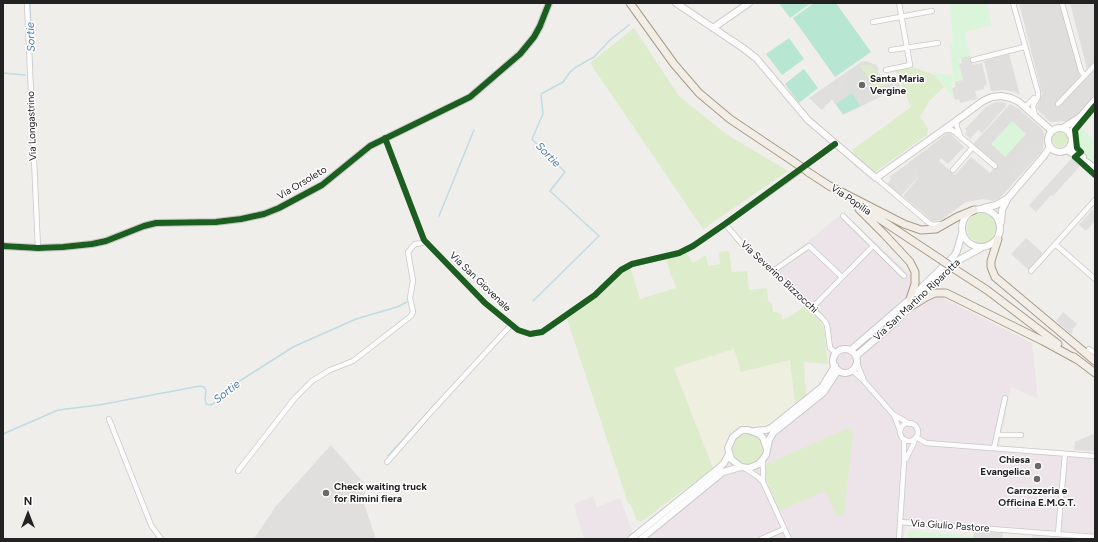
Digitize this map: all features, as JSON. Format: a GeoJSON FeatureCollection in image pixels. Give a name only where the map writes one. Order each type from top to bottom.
{"type":"FeatureCollection","features":[{"type":"Feature","properties":{"kind":"main road","name":"Via Popilia"},"geometry":{"type":"LineString","coordinates":[[630,3],[674,64],[699,93],[730,119],[987,290],[1095,373]]}},
{"type":"Feature","properties":{"kind":"main road"},"geometry":{"type":"LineString","coordinates":[[828,185],[915,229],[936,229],[974,210]]}},
{"type":"Feature","properties":{"kind":"main road"},"geometry":{"type":"LineString","coordinates":[[849,199],[910,262],[915,272],[915,284],[910,299]]}},
{"type":"Feature","properties":{"kind":"main road"},"geometry":{"type":"LineString","coordinates":[[998,239],[991,261],[991,267],[995,277],[1095,361]]}},
{"type":"Feature","properties":{"kind":"main road"},"geometry":{"type":"LineString","coordinates":[[910,307],[935,293],[946,293],[1076,359]]}},
{"type":"Feature","properties":{"kind":"street","name":"Via Longastrino"},"geometry":{"type":"LineString","coordinates":[[27,3],[38,248]]}},
{"type":"Feature","properties":{"kind":"street","name":"Via Orsoleto"},"geometry":{"type":"LineString","coordinates":[[3,246],[38,248],[92,244],[106,241],[144,226],[156,223],[216,222],[264,214],[300,198],[322,185],[370,146],[470,97],[520,54],[534,37],[549,3]]}},
{"type":"Feature","properties":{"kind":"street"},"geometry":{"type":"LineString","coordinates":[[714,28],[749,3]]}},
{"type":"Feature","properties":{"kind":"street"},"geometry":{"type":"LineString","coordinates":[[886,70],[910,65],[899,3]]}},
{"type":"Feature","properties":{"kind":"street"},"geometry":{"type":"LineString","coordinates":[[1013,3],[1038,97],[1033,109],[1035,116]]}},
{"type":"Feature","properties":{"kind":"street"},"geometry":{"type":"LineString","coordinates":[[1062,3],[1081,71],[1085,76]]}},
{"type":"Feature","properties":{"kind":"street"},"geometry":{"type":"LineString","coordinates":[[678,4],[756,58],[775,79],[800,111],[836,144],[929,223],[938,225],[949,222]]}},
{"type":"Feature","properties":{"kind":"street"},"geometry":{"type":"LineString","coordinates":[[873,22],[932,11]]}},
{"type":"Feature","properties":{"kind":"street"},"geometry":{"type":"LineString","coordinates":[[891,50],[938,43]]}},
{"type":"Feature","properties":{"kind":"street"},"geometry":{"type":"LineString","coordinates":[[973,60],[1024,47]]}},
{"type":"Feature","properties":{"kind":"street"},"geometry":{"type":"LineString","coordinates":[[1058,104],[1095,65]]}},
{"type":"Feature","properties":{"kind":"street"},"geometry":{"type":"LineString","coordinates":[[1025,107],[1034,100],[1036,88]]}},
{"type":"Feature","properties":{"kind":"street"},"geometry":{"type":"LineString","coordinates":[[876,178],[955,123],[983,101],[992,97],[1001,96],[1011,98],[1025,107],[1052,131]]}},
{"type":"Feature","properties":{"kind":"street"},"geometry":{"type":"LineString","coordinates":[[1070,135],[1080,117],[1095,100]]}},
{"type":"Feature","properties":{"kind":"street"},"geometry":{"type":"LineString","coordinates":[[1071,144],[1067,150],[1060,152],[1052,149],[1047,141],[1052,131],[1063,128],[1080,117]]}},
{"type":"Feature","properties":{"kind":"street"},"geometry":{"type":"LineString","coordinates":[[955,123],[956,132]]}},
{"type":"Feature","properties":{"kind":"street"},"geometry":{"type":"LineString","coordinates":[[955,123],[962,138]]}},
{"type":"Feature","properties":{"kind":"street"},"geometry":{"type":"LineString","coordinates":[[1063,128],[1068,131],[1071,144],[1095,169]]}},
{"type":"Feature","properties":{"kind":"street"},"geometry":{"type":"LineString","coordinates":[[944,130],[952,130],[956,132],[995,166]]}},
{"type":"Feature","properties":{"kind":"street","name":"Via San Giovenale"},"geometry":{"type":"LineString","coordinates":[[385,138],[424,240],[485,303],[518,330],[530,334],[542,332],[595,296],[621,270],[626,267],[632,264],[679,253],[692,246],[836,144]]}},
{"type":"Feature","properties":{"kind":"street"},"geometry":{"type":"LineString","coordinates":[[953,170],[974,147]]}},
{"type":"Feature","properties":{"kind":"street"},"geometry":{"type":"LineString","coordinates":[[1008,198],[996,205],[974,210],[966,215],[962,233],[969,243],[981,248],[988,247],[998,239],[1000,235],[1002,210],[1008,198],[1043,157],[1052,149]]}},
{"type":"Feature","properties":{"kind":"street"},"geometry":{"type":"LineString","coordinates":[[1067,150],[1088,163]]}},
{"type":"Feature","properties":{"kind":"street"},"geometry":{"type":"LineString","coordinates":[[1031,271],[1095,200]]}},
{"type":"Feature","properties":{"kind":"street"},"geometry":{"type":"LineString","coordinates":[[983,208],[995,214],[1000,221],[1001,226]]}},
{"type":"Feature","properties":{"kind":"street"},"geometry":{"type":"LineString","coordinates":[[843,216],[904,276]]}},
{"type":"Feature","properties":{"kind":"street","name":"Via Severino Bizzocchi"},"geometry":{"type":"LineString","coordinates":[[725,224],[743,245],[773,271],[824,320],[827,325],[830,348],[836,353]]}},
{"type":"Feature","properties":{"kind":"street","name":"Via San Martino Riparotta"},"geometry":{"type":"LineString","coordinates":[[851,350],[910,299],[954,256],[962,233]]}},
{"type":"Feature","properties":{"kind":"street"},"geometry":{"type":"LineString","coordinates":[[238,471],[295,398],[312,381],[330,370],[353,361],[411,316],[413,312],[410,298],[413,281],[408,252],[415,244],[422,243],[424,240]]}},
{"type":"Feature","properties":{"kind":"street"},"geometry":{"type":"LineString","coordinates":[[1056,244],[1095,280]]}},
{"type":"Feature","properties":{"kind":"street"},"geometry":{"type":"LineString","coordinates":[[773,271],[809,246],[842,277]]}},
{"type":"Feature","properties":{"kind":"street"},"geometry":{"type":"LineString","coordinates":[[812,308],[873,246]]}},
{"type":"Feature","properties":{"kind":"street","name":"Via San Martino Riparotta"},"geometry":{"type":"LineString","coordinates":[[856,356],[910,307],[957,260],[981,248]]}},
{"type":"Feature","properties":{"kind":"street","name":"Via San Giovenale"},"geometry":{"type":"LineString","coordinates":[[387,462],[511,325]]}},
{"type":"Feature","properties":{"kind":"street"},"geometry":{"type":"LineString","coordinates":[[857,364],[852,370],[845,373],[836,368],[833,359],[836,353],[843,349],[851,350],[856,356],[857,364],[863,380]]}},
{"type":"Feature","properties":{"kind":"street"},"geometry":{"type":"LineString","coordinates":[[1089,349],[1095,353]]}},
{"type":"Feature","properties":{"kind":"street"},"geometry":{"type":"LineString","coordinates":[[788,539],[763,482],[757,476],[736,464],[729,454],[728,448],[733,437],[742,430],[754,431],[766,430],[770,428],[822,386],[836,368]]}},
{"type":"Feature","properties":{"kind":"street"},"geometry":{"type":"LineString","coordinates":[[763,482],[763,461],[769,440],[773,433],[823,393],[836,368]]}},
{"type":"Feature","properties":{"kind":"street"},"geometry":{"type":"LineString","coordinates":[[852,370],[863,380],[893,414],[914,426],[917,430],[914,443],[904,462]]}},
{"type":"Feature","properties":{"kind":"street"},"geometry":{"type":"LineString","coordinates":[[994,448],[1005,398]]}},
{"type":"Feature","properties":{"kind":"street"},"geometry":{"type":"LineString","coordinates":[[893,414],[900,431],[900,435],[904,439],[910,441],[915,438]]}},
{"type":"Feature","properties":{"kind":"street"},"geometry":{"type":"LineString","coordinates":[[109,419],[151,525],[161,539]]}},
{"type":"Feature","properties":{"kind":"street"},"geometry":{"type":"LineString","coordinates":[[900,431],[905,424],[910,424]]}},
{"type":"Feature","properties":{"kind":"street"},"geometry":{"type":"LineString","coordinates":[[754,431],[763,438],[767,449]]}},
{"type":"Feature","properties":{"kind":"street"},"geometry":{"type":"LineString","coordinates":[[997,435],[1021,435]]}},
{"type":"Feature","properties":{"kind":"street"},"geometry":{"type":"LineString","coordinates":[[915,438],[926,443],[1095,456]]}},
{"type":"Feature","properties":{"kind":"street"},"geometry":{"type":"LineString","coordinates":[[899,539],[904,439]]}},
{"type":"Feature","properties":{"kind":"street"},"geometry":{"type":"LineString","coordinates":[[631,539],[720,468],[724,464],[729,454]]}},
{"type":"Feature","properties":{"kind":"street"},"geometry":{"type":"LineString","coordinates":[[1058,534],[1065,454]]}},
{"type":"Feature","properties":{"kind":"street"},"geometry":{"type":"LineString","coordinates":[[641,539],[722,473],[742,467],[754,467],[763,461]]}},
{"type":"Feature","properties":{"kind":"street","name":"Via Giulio Pastore"},"geometry":{"type":"LineString","coordinates":[[900,522],[1095,537]]}},
{"type":"Feature","properties":{"kind":"street"},"geometry":{"type":"LineString","coordinates":[[761,539],[784,529]]}},
{"type":"Feature","properties":{"kind":"shaded area"},"geometry":{"type":"Polygon","coordinates":[[[1019,3],[1060,3],[1080,75],[1086,79],[1095,69],[1095,94],[1074,117],[1068,121],[1050,122],[1037,109],[1042,94],[1019,3]]]}},
{"type":"Feature","properties":{"kind":"shaded area"},"geometry":{"type":"Polygon","coordinates":[[[1070,3],[1095,3],[1095,61],[1087,69],[1070,3]]]}},
{"type":"Feature","properties":{"kind":"shaded area"},"geometry":{"type":"Polygon","coordinates":[[[1009,54],[1020,95],[1015,92],[1004,90],[991,91],[984,61],[1009,54]]]}},
{"type":"Feature","properties":{"kind":"shaded area"},"geometry":{"type":"Polygon","coordinates":[[[970,56],[973,65],[982,63],[987,85],[984,86],[984,89],[975,91],[977,99],[960,103],[959,99],[955,100],[952,88],[956,87],[955,82],[963,80],[959,64],[962,63],[961,58],[970,56]]]}},
{"type":"Feature","properties":{"kind":"shaded area"},"geometry":{"type":"Polygon","coordinates":[[[866,61],[876,65],[879,69],[877,71],[887,83],[892,79],[894,82],[897,80],[901,87],[843,115],[832,99],[822,110],[809,98],[861,62],[866,61]]]}},
{"type":"Feature","properties":{"kind":"shaded area"},"geometry":{"type":"Polygon","coordinates":[[[841,81],[848,91],[852,93],[835,104],[832,99],[822,109],[811,99],[832,84],[834,87],[841,81]]]}},
{"type":"Feature","properties":{"kind":"shaded area"},"geometry":{"type":"Polygon","coordinates":[[[996,102],[1007,103],[982,133],[978,130],[970,139],[965,134],[967,131],[965,129],[986,107],[996,102]]]}},
{"type":"Feature","properties":{"kind":"shaded area"},"geometry":{"type":"Polygon","coordinates":[[[1010,104],[1019,109],[1042,129],[1044,134],[1043,150],[1000,198],[993,201],[983,199],[966,202],[941,220],[932,221],[903,196],[919,177],[916,174],[918,172],[908,163],[949,132],[964,147],[948,164],[941,158],[939,161],[955,175],[971,157],[990,173],[997,164],[973,144],[1010,104]]]}},
{"type":"Feature","properties":{"kind":"shaded area"},"geometry":{"type":"Polygon","coordinates":[[[1034,143],[1042,150],[1016,180],[1010,175],[1012,173],[1010,171],[1034,143]]]}},
{"type":"Feature","properties":{"kind":"shaded area"},"geometry":{"type":"Polygon","coordinates":[[[1072,158],[1080,166],[1053,196],[1051,195],[1036,212],[1029,205],[1072,158]]]}},
{"type":"Feature","properties":{"kind":"shaded area"},"geometry":{"type":"Polygon","coordinates":[[[909,163],[918,172],[916,174],[919,176],[901,196],[887,184],[891,179],[889,177],[909,163]]]}},
{"type":"Feature","properties":{"kind":"shaded area"},"geometry":{"type":"Polygon","coordinates":[[[1092,210],[1095,212],[1095,221],[1086,231],[1079,225],[1092,210]]]}},
{"type":"Feature","properties":{"kind":"shaded area"},"geometry":{"type":"Polygon","coordinates":[[[843,213],[910,274],[943,298],[1032,343],[1038,399],[1011,387],[999,448],[1095,457],[1095,539],[1032,539],[1032,535],[905,526],[904,539],[584,539],[574,504],[593,496],[597,507],[620,498],[635,538],[794,412],[831,380],[825,320],[773,269],[843,213]]]}},
{"type":"Feature","properties":{"kind":"shaded area"},"geometry":{"type":"Polygon","coordinates":[[[1026,238],[1043,253],[1029,270],[1011,254],[1026,238]]]}},
{"type":"Feature","properties":{"kind":"shaded area"},"geometry":{"type":"Polygon","coordinates":[[[1063,312],[1077,324],[1072,330],[1073,331],[1071,334],[1056,321],[1063,312]]]}},
{"type":"Feature","properties":{"kind":"shaded area"},"geometry":{"type":"Polygon","coordinates":[[[1093,434],[1095,435],[1095,451],[1074,450],[1075,442],[1093,434]]]}},
{"type":"Feature","properties":{"kind":"shaded area","name":"Check waiting truck for Rimini fiera"},"geometry":{"type":"Polygon","coordinates":[[[331,445],[368,488],[362,498],[376,539],[254,539],[276,506],[331,445]]]}},
{"type":"Feature","properties":{"kind":"shaded area"},"geometry":{"type":"Polygon","coordinates":[[[974,531],[1003,533],[1003,539],[973,539],[974,531]]]}},
{"type":"Feature","properties":{"kind":"green space"},"geometry":{"type":"Polygon","coordinates":[[[779,3],[811,3],[790,18],[779,3]]]}},
{"type":"Feature","properties":{"kind":"green space"},"geometry":{"type":"Polygon","coordinates":[[[814,3],[836,3],[871,52],[835,77],[793,18],[814,3]]]}},
{"type":"Feature","properties":{"kind":"green space"},"geometry":{"type":"Polygon","coordinates":[[[950,3],[987,3],[992,25],[965,32],[970,56],[958,59],[963,80],[951,83],[955,100],[933,72],[953,76],[950,44],[953,44],[950,3]]]}},
{"type":"Feature","properties":{"kind":"green space"},"geometry":{"type":"Polygon","coordinates":[[[634,28],[679,96],[726,134],[788,171],[703,229],[590,63],[634,28]]]}},
{"type":"Feature","properties":{"kind":"green space"},"geometry":{"type":"Polygon","coordinates":[[[789,38],[804,59],[782,75],[766,54],[789,38]]]}},
{"type":"Feature","properties":{"kind":"green space"},"geometry":{"type":"Polygon","coordinates":[[[859,65],[872,66],[887,83],[877,90],[859,65]]]}},
{"type":"Feature","properties":{"kind":"green space"},"geometry":{"type":"Polygon","coordinates":[[[912,67],[935,75],[944,87],[930,100],[920,117],[928,128],[927,135],[875,172],[854,157],[852,150],[911,107],[895,70],[912,67]]]}},
{"type":"Feature","properties":{"kind":"green space"},"geometry":{"type":"Polygon","coordinates":[[[804,69],[818,88],[799,103],[785,84],[804,69]]]}},
{"type":"Feature","properties":{"kind":"green space"},"geometry":{"type":"Polygon","coordinates":[[[852,93],[860,106],[843,114],[836,104],[852,93]]]}},
{"type":"Feature","properties":{"kind":"green space"},"geometry":{"type":"Polygon","coordinates":[[[1012,121],[1026,134],[1005,157],[991,144],[1012,121]]]}},
{"type":"Feature","properties":{"kind":"green space"},"geometry":{"type":"Polygon","coordinates":[[[1079,126],[1095,140],[1095,163],[1078,148],[1077,131],[1079,126]]]}},
{"type":"Feature","properties":{"kind":"green space"},"geometry":{"type":"Polygon","coordinates":[[[1060,131],[1067,136],[1068,139],[1063,146],[1060,147],[1053,142],[1052,139],[1057,132],[1060,131]]]}},
{"type":"Feature","properties":{"kind":"green space"},"geometry":{"type":"Polygon","coordinates":[[[982,213],[993,217],[997,228],[993,239],[982,243],[971,239],[967,228],[971,217],[982,213]]]}},
{"type":"Feature","properties":{"kind":"green space"},"geometry":{"type":"Polygon","coordinates":[[[729,251],[732,272],[747,271],[749,290],[767,288],[768,301],[772,304],[773,312],[777,312],[782,315],[782,319],[788,318],[805,306],[821,322],[824,328],[828,364],[804,362],[806,395],[795,403],[790,360],[741,372],[734,349],[674,368],[713,468],[641,522],[637,520],[630,504],[628,503],[567,319],[600,295],[623,272],[631,269],[640,299],[676,288],[665,258],[686,252],[693,263],[706,255],[708,266],[720,264],[719,252],[729,251]]]}},
{"type":"Feature","properties":{"kind":"green space"},"geometry":{"type":"Polygon","coordinates":[[[734,349],[741,372],[790,360],[794,399],[782,413],[768,424],[746,424],[736,426],[724,439],[720,462],[713,468],[674,368],[734,349]]]}},
{"type":"Feature","properties":{"kind":"green space"},"geometry":{"type":"Polygon","coordinates":[[[848,428],[853,431],[844,516],[837,516],[825,491],[779,511],[765,478],[767,464],[848,428]]]}},
{"type":"Feature","properties":{"kind":"green space"},"geometry":{"type":"Polygon","coordinates":[[[748,434],[759,438],[763,449],[759,460],[748,464],[737,460],[733,449],[737,438],[748,434]]]}},
{"type":"Feature","properties":{"kind":"green space"},"geometry":{"type":"Polygon","coordinates":[[[908,531],[973,536],[973,539],[907,539],[908,531]]]}},
{"type":"Feature","properties":{"kind":"waterway","name":"Sortie"},"geometry":{"type":"LineString","coordinates":[[30,3],[32,70]]}},
{"type":"Feature","properties":{"kind":"waterway","name":"Sortie"},"geometry":{"type":"LineString","coordinates":[[533,301],[599,236],[550,191],[565,172],[532,139],[543,114],[541,94],[563,82],[570,72],[594,57],[610,40],[629,25]]}},
{"type":"Feature","properties":{"kind":"waterway","name":"Sortie"},"geometry":{"type":"LineString","coordinates":[[3,73],[25,75]]}},
{"type":"Feature","properties":{"kind":"waterway","name":"Sortie"},"geometry":{"type":"LineString","coordinates":[[439,216],[474,130]]}},
{"type":"Feature","properties":{"kind":"waterway","name":"Sortie"},"geometry":{"type":"LineString","coordinates":[[3,434],[58,410],[99,405],[200,386],[204,387],[206,390],[206,404],[211,405],[216,402],[224,391],[293,347],[356,319],[397,307],[407,302]]}},
{"type":"Feature","properties":{"kind":"waterway","name":"Sortie"},"geometry":{"type":"LineString","coordinates":[[431,408],[440,399]]}},
{"type":"Feature","properties":{"kind":"waterway","name":"Sortie"},"geometry":{"type":"LineString","coordinates":[[388,456],[428,412]]}},
{"type":"Feature","properties":{"kind":"cycle path"},"geometry":{"type":"LineString","coordinates":[[3,246],[38,248],[92,244],[106,241],[144,226],[156,223],[216,222],[241,219],[264,214],[279,208],[322,185],[370,146],[470,97],[520,54],[534,37],[549,3]]}},
{"type":"Feature","properties":{"kind":"cycle path"},"geometry":{"type":"LineString","coordinates":[[1095,106],[1075,130],[1077,148],[1081,152],[1075,157],[1095,175]]}},
{"type":"Feature","properties":{"kind":"cycle path"},"geometry":{"type":"LineString","coordinates":[[385,138],[424,240],[485,303],[518,330],[530,334],[542,332],[595,295],[621,270],[632,264],[679,253],[693,246],[835,144]]}},
{"type":"Feature","properties":{"kind":"place","name":"Santa Maria Vergine"},"geometry":{"type":"Point","coordinates":[862,85]}},
{"type":"Feature","properties":{"kind":"place","name":"Chiesa Evangelica"},"geometry":{"type":"Point","coordinates":[1038,466]}},
{"type":"Feature","properties":{"kind":"place","name":"Carrozzeria e Officina E.M.G.T."},"geometry":{"type":"Point","coordinates":[1037,479]}},
{"type":"Feature","properties":{"kind":"place","name":"Check waiting truck for Rimini fiera"},"geometry":{"type":"Point","coordinates":[326,493]}}]}
